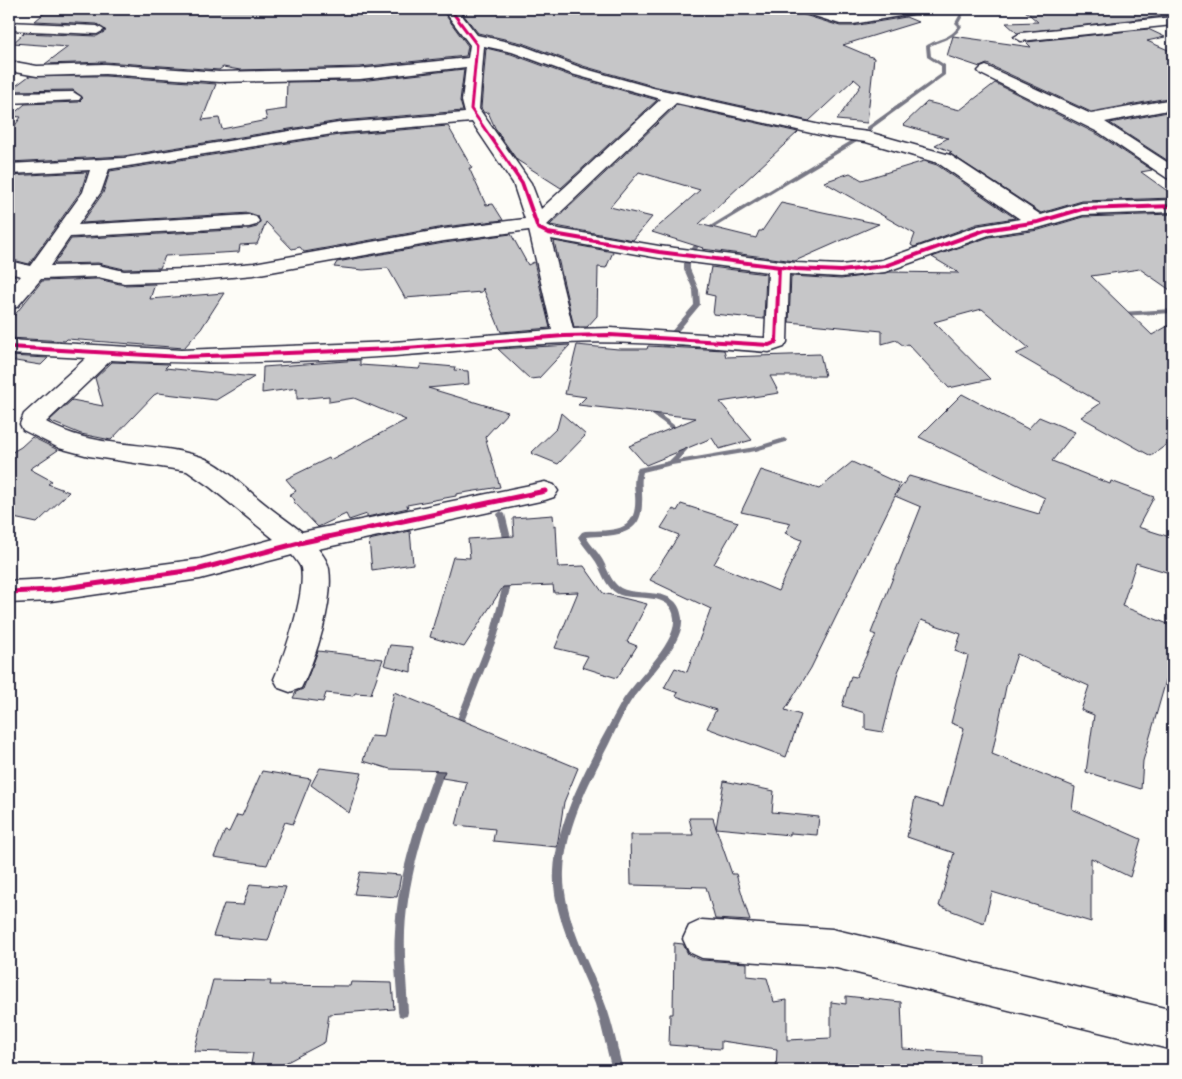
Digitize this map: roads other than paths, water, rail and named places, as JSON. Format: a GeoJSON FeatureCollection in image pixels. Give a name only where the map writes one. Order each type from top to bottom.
{"type":"FeatureCollection","features":[{"type":"Feature","properties":{"kind":"street"},"geometry":{"type":"LineString","coordinates":[[450,9],[477,45],[470,101],[475,117],[522,183],[538,225],[564,336]]}},
{"type":"Feature","properties":{"kind":"street"},"geometry":{"type":"LineString","coordinates":[[807,9],[840,20],[853,20],[917,9]]}},
{"type":"Feature","properties":{"kind":"street"},"geometry":{"type":"LineString","coordinates":[[52,28],[75,14]]}},
{"type":"Feature","properties":{"kind":"street"},"geometry":{"type":"LineString","coordinates":[[1021,37],[1173,21]]}},
{"type":"Feature","properties":{"kind":"street"},"geometry":{"type":"LineString","coordinates":[[9,26],[97,30]]}},
{"type":"Feature","properties":{"kind":"street"},"geometry":{"type":"LineString","coordinates":[[474,39],[516,48],[609,81],[829,132],[868,137],[944,159],[1038,222]]}},
{"type":"Feature","properties":{"kind":"street"},"geometry":{"type":"LineString","coordinates":[[9,66],[37,72],[105,69],[219,77],[360,74],[474,62]]}},
{"type":"Feature","properties":{"kind":"street"},"geometry":{"type":"LineString","coordinates":[[986,71],[1088,120],[1148,154],[1173,174]]}},
{"type":"Feature","properties":{"kind":"street"},"geometry":{"type":"LineString","coordinates":[[9,267],[35,272],[98,271],[124,277],[226,271],[254,268],[452,234],[538,225],[674,96]]}},
{"type":"Feature","properties":{"kind":"street"},"geometry":{"type":"LineString","coordinates":[[9,98],[73,98]]}},
{"type":"Feature","properties":{"kind":"street"},"geometry":{"type":"LineString","coordinates":[[1088,120],[1173,104]]}},
{"type":"Feature","properties":{"kind":"street"},"geometry":{"type":"LineString","coordinates":[[9,169],[101,165],[250,144],[339,128],[475,117]]}},
{"type":"Feature","properties":{"kind":"street"},"geometry":{"type":"LineString","coordinates":[[9,302],[35,272],[92,192],[101,165]]}},
{"type":"Feature","properties":{"kind":"street"},"geometry":{"type":"LineString","coordinates":[[538,225],[548,233],[650,250],[779,267],[841,271],[885,266],[985,230],[1038,222],[1082,209],[1173,206]]}},
{"type":"Feature","properties":{"kind":"street"},"geometry":{"type":"LineString","coordinates":[[62,232],[249,221]]}},
{"type":"Feature","properties":{"kind":"street"},"geometry":{"type":"LineString","coordinates":[[9,347],[181,357],[394,349],[564,336],[610,335],[773,344],[776,342],[779,267]]}},
{"type":"Feature","properties":{"kind":"street"},"geometry":{"type":"LineString","coordinates":[[106,352],[33,420],[32,424],[65,440],[94,448],[194,464],[208,471],[260,515],[299,544],[314,563],[315,576],[311,620],[302,650],[290,679]]}},
{"type":"Feature","properties":{"kind":"street"},"geometry":{"type":"LineString","coordinates":[[9,592],[51,590],[200,569],[299,544],[545,491]]}},
{"type":"Feature","properties":{"kind":"street"},"geometry":{"type":"LineString","coordinates":[[702,940],[842,950],[1173,1030]]}},
{"type":"Feature","properties":{"kind":"waterway"},"geometry":{"type":"LineString","coordinates":[[662,354],[672,334],[697,305],[696,290],[687,269],[687,260],[707,230],[868,133],[869,128],[943,74],[943,65],[929,57],[928,46],[950,37],[958,31],[960,26],[957,23],[963,12],[958,9]]}},
{"type":"Feature","properties":{"kind":"waterway"},"geometry":{"type":"LineString","coordinates":[[1120,314],[1173,311]]}},
{"type":"Feature","properties":{"kind":"waterway"},"geometry":{"type":"LineString","coordinates":[[617,1070],[605,1018],[568,925],[559,888],[559,871],[570,819],[590,771],[627,700],[663,655],[675,635],[678,625],[675,607],[668,601],[660,597],[624,593],[617,590],[582,537],[585,534],[616,532],[631,526],[636,519],[638,510],[640,470],[671,463],[685,449],[684,443],[677,432],[648,409],[647,405]]}},
{"type":"Feature","properties":{"kind":"waterway"},"geometry":{"type":"LineString","coordinates":[[673,463],[756,449],[784,440]]}},
{"type":"Feature","properties":{"kind":"waterway"},"geometry":{"type":"LineString","coordinates":[[501,514],[509,546]]}},
{"type":"Feature","properties":{"kind":"waterway"},"geometry":{"type":"LineString","coordinates":[[457,729],[494,635],[509,577]]}},
{"type":"Feature","properties":{"kind":"waterway"},"geometry":{"type":"LineString","coordinates":[[403,1012],[400,934],[405,891],[421,825],[443,763]]}}]}
